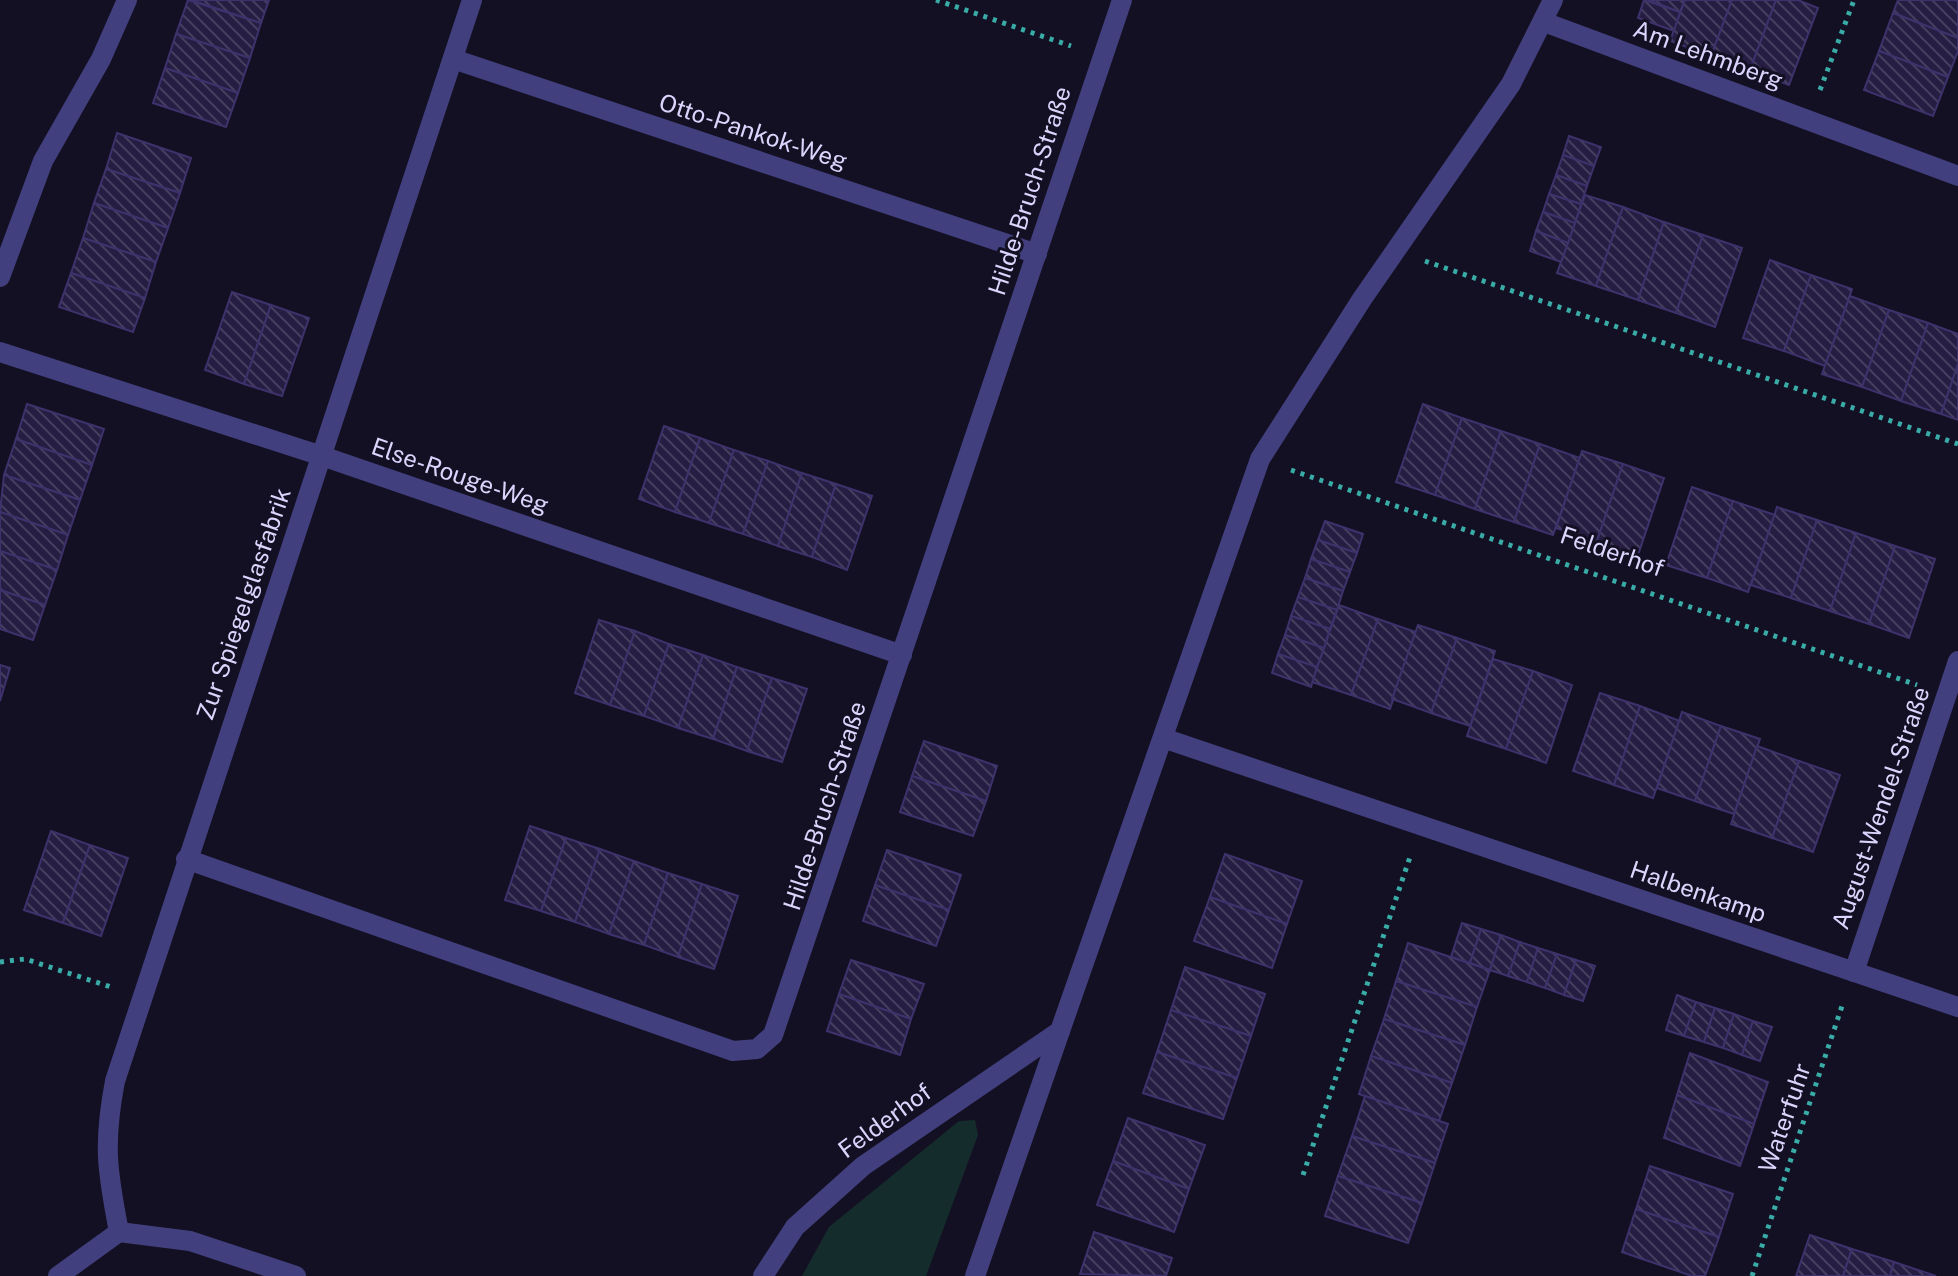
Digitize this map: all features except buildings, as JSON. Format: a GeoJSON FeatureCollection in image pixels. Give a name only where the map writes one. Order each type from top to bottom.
{"type":"FeatureCollection","features":[{"type":"Feature","properties":{"kind":"street"},"geometry":{"type":"LineString","coordinates":[[0,277],[43,161],[101,59],[127,0]]}},
{"type":"Feature","properties":{"kind":"street","name":"Zur Spiegelglasfabrik"},"geometry":{"type":"LineString","coordinates":[[119,1232],[107,1170],[106,1131],[115,1081],[472,0]]}},
{"type":"Feature","properties":{"kind":"street","name":"Hilde-Bruch-Straße"},"geometry":{"type":"LineString","coordinates":[[186,859],[733,1051],[757,1049],[773,1035],[1122,0]]}},
{"type":"Feature","properties":{"kind":"street"},"geometry":{"type":"LineString","coordinates":[[975,1276],[1260,459],[1362,299],[1398,252],[1511,84],[1553,0]]}},
{"type":"Feature","properties":{"kind":"street","name":"Am Lehmberg"},"geometry":{"type":"LineString","coordinates":[[1544,22],[1958,176]]}},
{"type":"Feature","properties":{"kind":"street","name":"Otto-Pankok-Weg"},"geometry":{"type":"LineString","coordinates":[[453,59],[1037,254]]}},
{"type":"Feature","properties":{"kind":"street","name":"Else-Rouge-Weg"},"geometry":{"type":"LineString","coordinates":[[0,352],[322,456],[902,655]]}},
{"type":"Feature","properties":{"kind":"street","name":"August-Wendel-Straße"},"geometry":{"type":"LineString","coordinates":[[1854,972],[1958,661]]}},
{"type":"Feature","properties":{"kind":"street","name":"Halbenkamp"},"geometry":{"type":"LineString","coordinates":[[1163,738],[1958,1007]]}},
{"type":"Feature","properties":{"kind":"street","name":"Felderhof"},"geometry":{"type":"LineString","coordinates":[[763,1276],[795,1227],[863,1166],[1060,1031]]}},
{"type":"Feature","properties":{"kind":"street"},"geometry":{"type":"LineString","coordinates":[[58,1276],[119,1232],[190,1241],[296,1276]]}},
{"type":"Feature","properties":{"kind":"path"},"geometry":{"type":"LineString","coordinates":[[936,0],[1103,56]]}},
{"type":"Feature","properties":{"kind":"path"},"geometry":{"type":"LineString","coordinates":[[1809,120],[1854,0]]}},
{"type":"Feature","properties":{"kind":"path"},"geometry":{"type":"LineString","coordinates":[[1398,252],[1958,444]]}},
{"type":"Feature","properties":{"kind":"path","name":"Felderhof"},"geometry":{"type":"LineString","coordinates":[[1260,459],[1947,695]]}},
{"type":"Feature","properties":{"kind":"path"},"geometry":{"type":"LineString","coordinates":[[1303,1175],[1421,826]]}},
{"type":"Feature","properties":{"kind":"path"},"geometry":{"type":"LineString","coordinates":[[0,962],[25,959],[142,997]]}},
{"type":"Feature","properties":{"kind":"path","name":"Waterfuhr"},"geometry":{"type":"LineString","coordinates":[[1752,1276],[1854,972]]}},
{"type":"Feature","properties":{"kind":"green space"},"geometry":{"type":"Polygon","coordinates":[[[975,1120],[978,1135],[926,1276],[802,1276],[829,1227],[959,1121],[975,1120]]]}}]}
